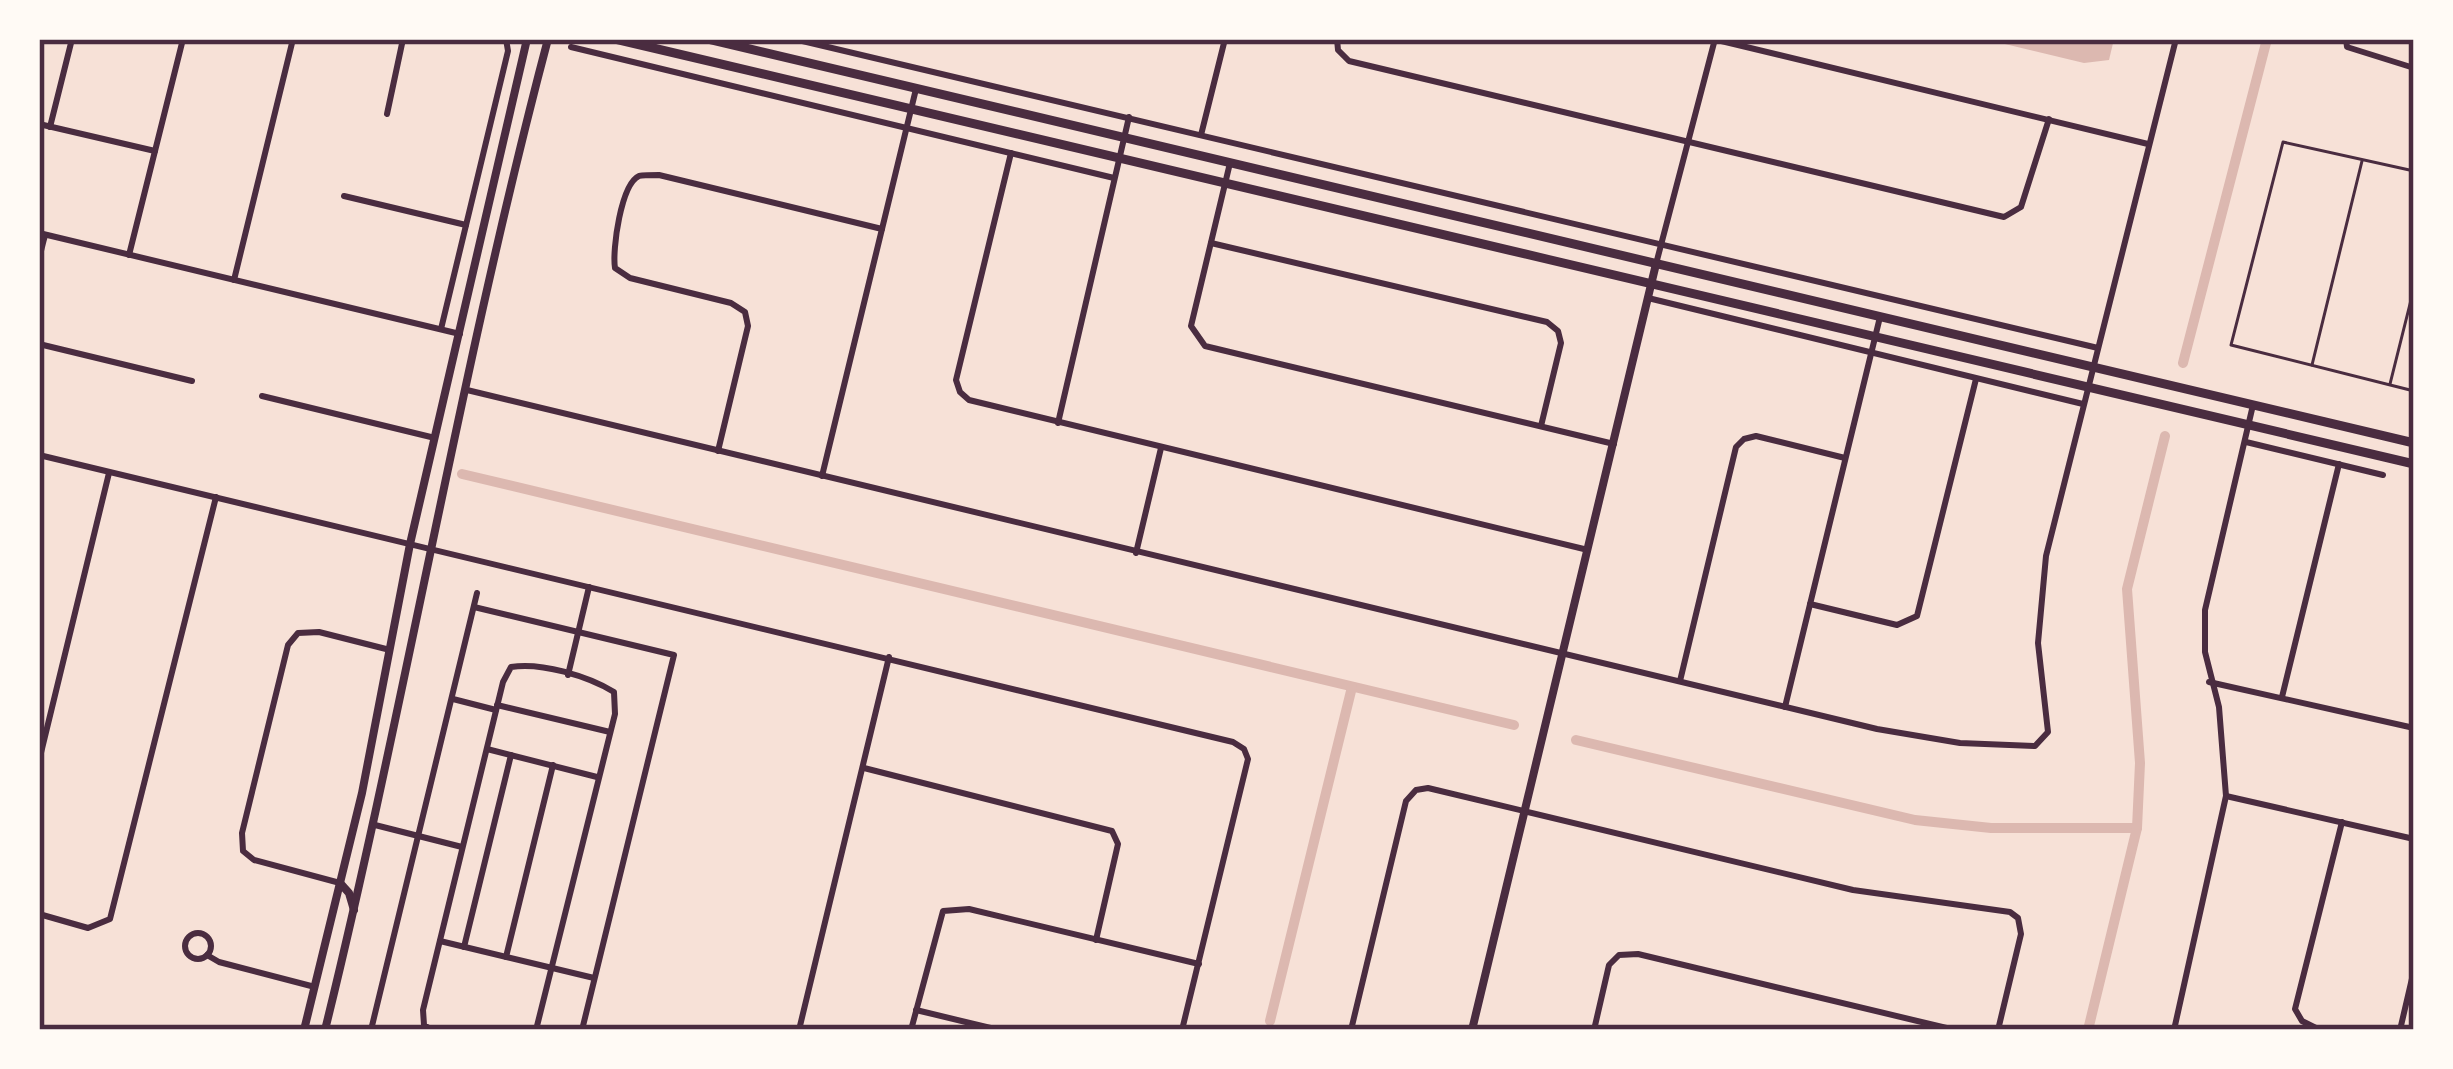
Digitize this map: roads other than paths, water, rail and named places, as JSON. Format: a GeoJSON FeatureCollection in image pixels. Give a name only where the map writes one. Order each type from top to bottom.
{"type":"FeatureCollection","features":[{"type":"Feature","properties":{"kind":"main road"},"geometry":{"type":"LineString","coordinates":[[304,1030],[362,793],[410,544],[527,39]]}},
{"type":"Feature","properties":{"kind":"main road"},"geometry":{"type":"LineString","coordinates":[[326,1030],[375,826],[429,548],[548,39]]}},
{"type":"Feature","properties":{"kind":"main road"},"geometry":{"type":"LineString","coordinates":[[615,39],[2414,464]]}},
{"type":"Feature","properties":{"kind":"main road"},"geometry":{"type":"LineString","coordinates":[[708,39],[2408,441],[2397,460]]}},
{"type":"Feature","properties":{"kind":"main road"},"geometry":{"type":"LineString","coordinates":[[1474,1030],[1656,264]]}},
{"type":"Feature","properties":{"kind":"main road"},"geometry":{"type":"LineString","coordinates":[[460,334],[469,340],[474,358]]}},
{"type":"Feature","properties":{"kind":"main road"},"geometry":{"type":"LineString","coordinates":[[362,793],[366,813],[375,826]]}},
{"type":"Feature","properties":{"kind":"main road"},"geometry":{"type":"LineString","coordinates":[[340,884],[349,893],[354,912]]}},
{"type":"Feature","properties":{"kind":"street"},"geometry":{"type":"LineString","coordinates":[[50,127],[72,39]]}},
{"type":"Feature","properties":{"kind":"street"},"geometry":{"type":"LineString","coordinates":[[129,255],[183,39]]}},
{"type":"Feature","properties":{"kind":"street"},"geometry":{"type":"LineString","coordinates":[[234,280],[293,39]]}},
{"type":"Feature","properties":{"kind":"street"},"geometry":{"type":"LineString","coordinates":[[387,114],[403,39]]}},
{"type":"Feature","properties":{"kind":"street"},"geometry":{"type":"LineString","coordinates":[[441,329],[508,51],[506,39]]}},
{"type":"Feature","properties":{"kind":"street"},"geometry":{"type":"LineString","coordinates":[[794,39],[2098,348]]}},
{"type":"Feature","properties":{"kind":"street"},"geometry":{"type":"LineString","coordinates":[[1201,135],[1225,39]]}},
{"type":"Feature","properties":{"kind":"street"},"geometry":{"type":"LineString","coordinates":[[1337,39],[1338,50],[1349,61],[2004,217],[2021,207],[2049,119]]}},
{"type":"Feature","properties":{"kind":"street"},"geometry":{"type":"LineString","coordinates":[[1656,264],[1714,39],[2148,144]]}},
{"type":"Feature","properties":{"kind":"street"},"geometry":{"type":"LineString","coordinates":[[467,390],[1877,729],[2023,748],[2042,742],[2048,721],[2038,644],[2040,596],[2083,404],[2176,39]]}},
{"type":"Feature","properties":{"kind":"street"},"geometry":{"type":"LineString","coordinates":[[2347,43],[2414,68]]}},
{"type":"Feature","properties":{"kind":"street"},"geometry":{"type":"LineString","coordinates":[[571,46],[1114,178]]}},
{"type":"Feature","properties":{"kind":"street"},"geometry":{"type":"LineString","coordinates":[[822,476],[917,88]]}},
{"type":"Feature","properties":{"kind":"street"},"geometry":{"type":"LineString","coordinates":[[1058,423],[1129,117]]}},
{"type":"Feature","properties":{"kind":"street"},"geometry":{"type":"LineString","coordinates":[[39,124],[155,151]]}},
{"type":"Feature","properties":{"kind":"street"},"geometry":{"type":"LineString","coordinates":[[1011,153],[956,380],[969,400],[1588,550]]}},
{"type":"Feature","properties":{"kind":"street"},"geometry":{"type":"LineString","coordinates":[[1230,163],[1191,326],[1205,346],[1614,444]]}},
{"type":"Feature","properties":{"kind":"street"},"geometry":{"type":"LineString","coordinates":[[718,451],[748,326],[745,312],[731,303],[630,278],[615,268],[612,252],[628,185],[640,176],[659,175],[882,229]]}},
{"type":"Feature","properties":{"kind":"street"},"geometry":{"type":"LineString","coordinates":[[344,196],[466,225]]}},
{"type":"Feature","properties":{"kind":"street"},"geometry":{"type":"LineString","coordinates":[[39,259],[42,234],[460,334]]}},
{"type":"Feature","properties":{"kind":"street"},"geometry":{"type":"LineString","coordinates":[[1211,243],[1547,322],[1558,332],[1561,343],[1541,426]]}},
{"type":"Feature","properties":{"kind":"street"},"geometry":{"type":"LineString","coordinates":[[1648,298],[2083,404]]}},
{"type":"Feature","properties":{"kind":"street"},"geometry":{"type":"LineString","coordinates":[[1785,707],[1880,317]]}},
{"type":"Feature","properties":{"kind":"street"},"geometry":{"type":"LineString","coordinates":[[39,344],[192,382]]}},
{"type":"Feature","properties":{"kind":"street"},"geometry":{"type":"LineString","coordinates":[[1810,604],[1897,625],[1909,621],[1922,607],[1976,379]]}},
{"type":"Feature","properties":{"kind":"street"},"geometry":{"type":"LineString","coordinates":[[262,396],[435,438]]}},
{"type":"Feature","properties":{"kind":"street"},"geometry":{"type":"LineString","coordinates":[[2174,1030],[2226,796],[2205,610],[2254,405]]}},
{"type":"Feature","properties":{"kind":"street"},"geometry":{"type":"LineString","coordinates":[[1679,681],[1736,447],[1756,436],[1845,458]]}},
{"type":"Feature","properties":{"kind":"street"},"geometry":{"type":"LineString","coordinates":[[2245,441],[2383,475]]}},
{"type":"Feature","properties":{"kind":"street"},"geometry":{"type":"LineString","coordinates":[[1136,553],[1161,448]]}},
{"type":"Feature","properties":{"kind":"street"},"geometry":{"type":"LineString","coordinates":[[39,455],[1233,742],[1244,749],[1248,759],[1182,1030]]}},
{"type":"Feature","properties":{"kind":"street"},"geometry":{"type":"LineString","coordinates":[[2282,698],[2339,464]]}},
{"type":"Feature","properties":{"kind":"street"},"geometry":{"type":"LineString","coordinates":[[39,761],[110,472]]}},
{"type":"Feature","properties":{"kind":"street"},"geometry":{"type":"LineString","coordinates":[[39,914],[88,928],[110,919],[216,497]]}},
{"type":"Feature","properties":{"kind":"street"},"geometry":{"type":"LineString","coordinates":[[568,675],[589,587]]}},
{"type":"Feature","properties":{"kind":"street"},"geometry":{"type":"LineString","coordinates":[[371,1030],[477,593]]}},
{"type":"Feature","properties":{"kind":"street"},"geometry":{"type":"LineString","coordinates":[[474,607],[674,655],[581,1030]]}},
{"type":"Feature","properties":{"kind":"street"},"geometry":{"type":"LineString","coordinates":[[340,884],[254,860],[243,850],[242,833],[288,645],[298,633],[319,632],[390,650]]}},
{"type":"Feature","properties":{"kind":"street"},"geometry":{"type":"LineString","coordinates":[[799,1030],[890,657]]}},
{"type":"Feature","properties":{"kind":"street"},"geometry":{"type":"LineString","coordinates":[[428,1027],[423,1010],[497,707],[511,667],[526,665],[600,683],[614,692],[609,734],[536,1030]]}},
{"type":"Feature","properties":{"kind":"street"},"geometry":{"type":"LineString","coordinates":[[2210,682],[2414,728]]}},
{"type":"Feature","properties":{"kind":"street"},"geometry":{"type":"LineString","coordinates":[[452,699],[609,734]]}},
{"type":"Feature","properties":{"kind":"street"},"geometry":{"type":"LineString","coordinates":[[39,718],[49,721]]}},
{"type":"Feature","properties":{"kind":"street"},"geometry":{"type":"LineString","coordinates":[[487,748],[597,777]]}},
{"type":"Feature","properties":{"kind":"street"},"geometry":{"type":"LineString","coordinates":[[464,947],[511,754]]}},
{"type":"Feature","properties":{"kind":"street"},"geometry":{"type":"LineString","coordinates":[[506,957],[553,765]]}},
{"type":"Feature","properties":{"kind":"street"},"geometry":{"type":"LineString","coordinates":[[865,768],[1112,831],[1118,844],[1096,940]]}},
{"type":"Feature","properties":{"kind":"street"},"geometry":{"type":"LineString","coordinates":[[1352,1030],[1406,801],[1416,790],[1428,788],[1853,890],[1998,908],[2018,918],[2021,934],[1998,1030]]}},
{"type":"Feature","properties":{"kind":"street"},"geometry":{"type":"LineString","coordinates":[[2226,796],[2414,839]]}},
{"type":"Feature","properties":{"kind":"street"},"geometry":{"type":"LineString","coordinates":[[2320,1030],[2302,1021],[2295,1009],[2342,822]]}},
{"type":"Feature","properties":{"kind":"street"},"geometry":{"type":"LineString","coordinates":[[375,826],[462,848]]}},
{"type":"Feature","properties":{"kind":"street"},"geometry":{"type":"LineString","coordinates":[[910,1030],[943,911],[969,909],[1200,964]]}},
{"type":"Feature","properties":{"kind":"street"},"geometry":{"type":"LineString","coordinates":[[207,955],[208,938],[188,937],[189,955],[207,955],[315,987]]}},
{"type":"Feature","properties":{"kind":"street"},"geometry":{"type":"LineString","coordinates":[[439,941],[594,978]]}},
{"type":"Feature","properties":{"kind":"street"},"geometry":{"type":"LineString","coordinates":[[1594,1030],[1610,965],[1619,955],[1638,954],[1955,1030]]}},
{"type":"Feature","properties":{"kind":"street"},"geometry":{"type":"LineString","coordinates":[[2400,1030],[2414,970]]}},
{"type":"Feature","properties":{"kind":"street"},"geometry":{"type":"LineString","coordinates":[[916,1010],[999,1030]]}},
{"type":"Feature","properties":{"kind":"lane"},"geometry":{"type":"LineString","coordinates":[[2414,171],[2283,142],[2230,345],[2414,392]]}},
{"type":"Feature","properties":{"kind":"lane"},"geometry":{"type":"LineString","coordinates":[[2312,365],[2362,159]]}},
{"type":"Feature","properties":{"kind":"lane"},"geometry":{"type":"LineString","coordinates":[[2390,386],[2414,288]]}},
{"type":"Feature","properties":{"kind":"waterway"},"geometry":{"type":"LineString","coordinates":[[2183,363],[2267,39]]}},
{"type":"Feature","properties":{"kind":"waterway"},"geometry":{"type":"LineString","coordinates":[[2088,1030],[2137,828],[2140,763],[2127,589],[2165,436]]}},
{"type":"Feature","properties":{"kind":"waterway"},"geometry":{"type":"LineString","coordinates":[[462,474],[1514,725]]}},
{"type":"Feature","properties":{"kind":"waterway"},"geometry":{"type":"LineString","coordinates":[[1270,1021],[1352,687]]}},
{"type":"Feature","properties":{"kind":"waterway"},"geometry":{"type":"LineString","coordinates":[[1576,740],[1915,820],[1991,828],[2137,828]]}}]}
